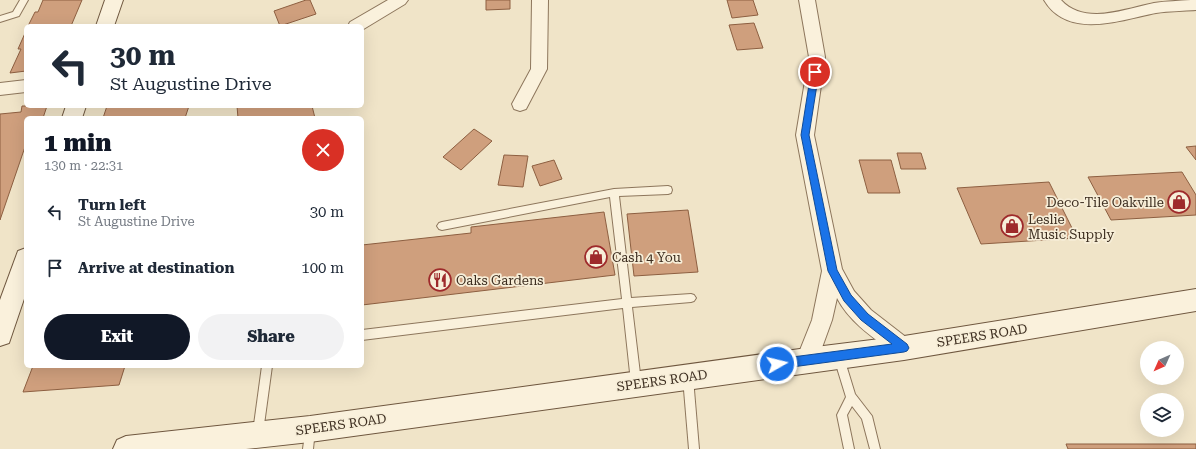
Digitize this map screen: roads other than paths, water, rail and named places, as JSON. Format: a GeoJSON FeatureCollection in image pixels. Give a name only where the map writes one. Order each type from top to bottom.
{"type":"FeatureCollection","features":[{"type":"Feature","properties":{"kind":"main road"},"geometry":{"type":"LineString","coordinates":[[106,24],[114,0]]}},
{"type":"Feature","properties":{"kind":"main road"},"geometry":{"type":"LineString","coordinates":[[0,335],[24,264]]}},
{"type":"Feature","properties":{"kind":"main road","name":"SPEERS ROAD"},"geometry":{"type":"LineString","coordinates":[[126,449],[258,435],[309,439],[636,384],[904,348],[1196,300]]}},
{"type":"Feature","properties":{"kind":"street"},"geometry":{"type":"LineString","coordinates":[[359,24],[400,0]]}},
{"type":"Feature","properties":{"kind":"street"},"geometry":{"type":"LineString","coordinates":[[520,104],[539,69],[540,0]]}},
{"type":"Feature","properties":{"kind":"street"},"geometry":{"type":"LineString","coordinates":[[807,0],[817,56],[805,135],[832,271],[847,298],[864,317],[904,348]]}},
{"type":"Feature","properties":{"kind":"street"},"geometry":{"type":"LineString","coordinates":[[1052,0],[1057,8],[1079,18],[1105,19],[1157,8],[1196,5]]}},
{"type":"Feature","properties":{"kind":"street"},"geometry":{"type":"LineString","coordinates":[[0,89],[24,86]]}},
{"type":"Feature","properties":{"kind":"street"},"geometry":{"type":"LineString","coordinates":[[806,360],[822,320],[832,271]]}},
{"type":"Feature","properties":{"kind":"lane"},"geometry":{"type":"LineString","coordinates":[[0,19],[16,14],[24,0]]}},
{"type":"Feature","properties":{"kind":"lane"},"geometry":{"type":"LineString","coordinates":[[442,226],[614,193],[668,190]]}},
{"type":"Feature","properties":{"kind":"lane"},"geometry":{"type":"LineString","coordinates":[[614,193],[636,384]]}},
{"type":"Feature","properties":{"kind":"lane"},"geometry":{"type":"LineString","coordinates":[[364,335],[626,303],[691,298]]}},
{"type":"Feature","properties":{"kind":"lane"},"geometry":{"type":"LineString","coordinates":[[839,356],[851,396],[867,416],[875,449]]}},
{"type":"Feature","properties":{"kind":"lane"},"geometry":{"type":"LineString","coordinates":[[258,435],[267,368]]}},
{"type":"Feature","properties":{"kind":"lane"},"geometry":{"type":"LineString","coordinates":[[688,376],[694,449]]}},
{"type":"Feature","properties":{"kind":"lane"},"geometry":{"type":"LineString","coordinates":[[848,449],[842,415],[851,396]]}},
{"type":"Feature","properties":{"kind":"place","name":"Deco-Tile Oakville"},"geometry":{"type":"Point","coordinates":[1179,202]}},
{"type":"Feature","properties":{"kind":"place","name":"Leslie Music Supply"},"geometry":{"type":"Point","coordinates":[1012,226]}},
{"type":"Feature","properties":{"kind":"place","name":"Cash 4 You"},"geometry":{"type":"Point","coordinates":[596,257]}},
{"type":"Feature","properties":{"kind":"place","name":"Oaks Gardens"},"geometry":{"type":"Point","coordinates":[440,280]}}]}
